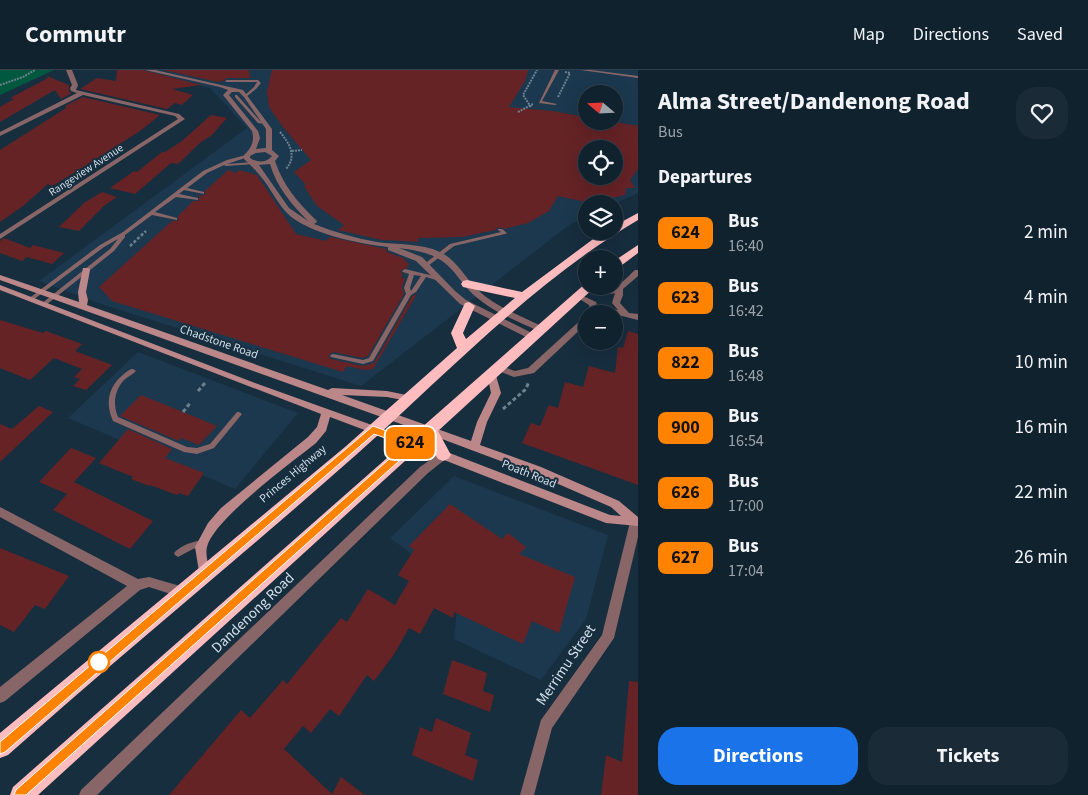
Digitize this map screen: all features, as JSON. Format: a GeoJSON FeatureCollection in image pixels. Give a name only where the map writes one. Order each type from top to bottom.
{"type":"FeatureCollection","features":[{"type":"Feature","properties":{"kind":"highway","name":"Princes Highway"},"geometry":{"type":"LineString","coordinates":[[623,224],[638,216]]}},
{"type":"Feature","properties":{"kind":"highway","name":"Princes Highway"},"geometry":{"type":"LineString","coordinates":[[0,747],[373,430],[522,296],[598,240]]}},
{"type":"Feature","properties":{"kind":"highway"},"geometry":{"type":"LineString","coordinates":[[623,259],[638,248]]}},
{"type":"Feature","properties":{"kind":"highway"},"geometry":{"type":"LineString","coordinates":[[467,284],[522,296]]}},
{"type":"Feature","properties":{"kind":"highway"},"geometry":{"type":"LineString","coordinates":[[21,795],[580,295]]}},
{"type":"Feature","properties":{"kind":"highway"},"geometry":{"type":"LineString","coordinates":[[464,349],[457,333],[469,306]]}},
{"type":"Feature","properties":{"kind":"highway"},"geometry":{"type":"LineString","coordinates":[[430,430],[443,455]]}},
{"type":"Feature","properties":{"kind":"street"},"geometry":{"type":"LineString","coordinates":[[68,70],[75,85],[73,88],[80,92]]}},
{"type":"Feature","properties":{"kind":"street"},"geometry":{"type":"LineString","coordinates":[[148,70],[202,80],[230,90],[241,91],[270,131],[269,151]]}},
{"type":"Feature","properties":{"kind":"street"},"geometry":{"type":"LineString","coordinates":[[230,90],[226,95],[246,122],[256,131],[257,138],[249,154],[247,160],[254,163],[272,161],[276,156],[269,151],[249,154]]}},
{"type":"Feature","properties":{"kind":"street"},"geometry":{"type":"LineString","coordinates":[[0,134],[80,92]]}},
{"type":"Feature","properties":{"kind":"street","name":"Rangeview Avenue"},"geometry":{"type":"LineString","coordinates":[[0,237],[182,118],[177,115],[80,92]]}},
{"type":"Feature","properties":{"kind":"street"},"geometry":{"type":"LineString","coordinates":[[272,161],[276,175],[294,204],[313,222],[329,231]]}},
{"type":"Feature","properties":{"kind":"street"},"geometry":{"type":"LineString","coordinates":[[254,163],[294,216],[304,222],[329,231],[385,245],[419,259],[436,278],[469,306],[501,315],[537,333]]}},
{"type":"Feature","properties":{"kind":"street"},"geometry":{"type":"LineString","coordinates":[[385,245],[410,247],[439,255],[452,264],[476,294],[501,315]]}},
{"type":"Feature","properties":{"kind":"street"},"geometry":{"type":"LineString","coordinates":[[83,306],[82,292],[86,270]]}},
{"type":"Feature","properties":{"kind":"street"},"geometry":{"type":"LineString","coordinates":[[623,285],[638,272]]}},
{"type":"Feature","properties":{"kind":"street","name":"Chadstone Road"},"geometry":{"type":"LineString","coordinates":[[0,277],[430,430]]}},
{"type":"Feature","properties":{"kind":"street","name":"Chadstone Road"},"geometry":{"type":"LineString","coordinates":[[0,287],[326,413],[413,444]]}},
{"type":"Feature","properties":{"kind":"street"},"geometry":{"type":"LineString","coordinates":[[619,295],[616,303],[626,314]]}},
{"type":"Feature","properties":{"kind":"street"},"geometry":{"type":"LineString","coordinates":[[623,314],[638,317]]}},
{"type":"Feature","properties":{"kind":"street"},"geometry":{"type":"LineString","coordinates":[[474,447],[482,422],[496,393],[495,371],[514,374],[531,371],[578,327]]}},
{"type":"Feature","properties":{"kind":"street"},"geometry":{"type":"LineString","coordinates":[[321,391],[387,394],[408,398]]}},
{"type":"Feature","properties":{"kind":"street"},"geometry":{"type":"LineString","coordinates":[[204,574],[202,543],[217,519],[318,433],[326,413]]}},
{"type":"Feature","properties":{"kind":"street","name":"Poath Road"},"geometry":{"type":"LineString","coordinates":[[430,430],[537,470],[614,504],[637,522]]}},
{"type":"Feature","properties":{"kind":"street","name":"Poath Road"},"geometry":{"type":"LineString","coordinates":[[413,444],[610,520],[637,522]]}},
{"type":"Feature","properties":{"kind":"street","name":"Dandenong Road"},"geometry":{"type":"LineString","coordinates":[[89,794],[424,470],[443,455]]}},
{"type":"Feature","properties":{"kind":"street"},"geometry":{"type":"LineString","coordinates":[[0,512],[137,585]]}},
{"type":"Feature","properties":{"kind":"street","name":"Merrimu Street"},"geometry":{"type":"LineString","coordinates":[[527,795],[546,725],[608,638],[637,522]]}},
{"type":"Feature","properties":{"kind":"street"},"geometry":{"type":"LineString","coordinates":[[0,696],[137,585],[149,582],[183,592]]}},
{"type":"Feature","properties":{"kind":"lane"},"geometry":{"type":"LineString","coordinates":[[555,104],[540,102],[557,70]]}},
{"type":"Feature","properties":{"kind":"lane"},"geometry":{"type":"LineString","coordinates":[[585,71],[638,77]]}},
{"type":"Feature","properties":{"kind":"lane"},"geometry":{"type":"LineString","coordinates":[[227,81],[258,81],[259,83],[256,88],[246,96]]}},
{"type":"Feature","properties":{"kind":"lane"},"geometry":{"type":"LineString","coordinates":[[236,96],[259,122],[265,123]]}},
{"type":"Feature","properties":{"kind":"lane"},"geometry":{"type":"LineString","coordinates":[[248,111],[251,125]]}},
{"type":"Feature","properties":{"kind":"lane"},"geometry":{"type":"LineString","coordinates":[[32,299],[102,246],[126,233],[206,172],[228,161],[249,154]]}},
{"type":"Feature","properties":{"kind":"lane"},"geometry":{"type":"LineString","coordinates":[[222,165],[254,163]]}},
{"type":"Feature","properties":{"kind":"lane"},"geometry":{"type":"LineString","coordinates":[[184,189],[202,193]]}},
{"type":"Feature","properties":{"kind":"lane"},"geometry":{"type":"LineString","coordinates":[[175,195],[196,199]]}},
{"type":"Feature","properties":{"kind":"lane"},"geometry":{"type":"LineString","coordinates":[[152,213],[175,219]]}},
{"type":"Feature","properties":{"kind":"lane"},"geometry":{"type":"LineString","coordinates":[[426,265],[452,245],[504,234],[500,230]]}},
{"type":"Feature","properties":{"kind":"lane"},"geometry":{"type":"LineString","coordinates":[[44,304],[112,250],[126,233]]}},
{"type":"Feature","properties":{"kind":"lane"},"geometry":{"type":"LineString","coordinates":[[405,271],[436,278]]}},
{"type":"Feature","properties":{"kind":"lane"},"geometry":{"type":"LineString","coordinates":[[409,294],[407,288],[412,273]]}},
{"type":"Feature","properties":{"kind":"lane"},"geometry":{"type":"LineString","coordinates":[[333,356],[363,362],[371,360],[409,294],[414,291],[424,276]]}},
{"type":"Feature","properties":{"kind":"lane"},"geometry":{"type":"LineString","coordinates":[[132,371],[113,390],[112,412],[115,419],[186,450],[203,450],[212,446],[239,414]]}},
{"type":"Feature","properties":{"kind":"lane"},"geometry":{"type":"LineString","coordinates":[[178,553],[202,543]]}},
{"type":"Feature","properties":{"kind":"path"},"geometry":{"type":"LineString","coordinates":[[0,85],[23,77],[35,70]]}},
{"type":"Feature","properties":{"kind":"path"},"geometry":{"type":"LineString","coordinates":[[530,107],[523,95],[537,70]]}},
{"type":"Feature","properties":{"kind":"path"},"geometry":{"type":"LineString","coordinates":[[292,151],[302,150]]}},
{"type":"Feature","properties":{"kind":"path"},"geometry":{"type":"LineString","coordinates":[[127,248],[163,216]]}},
{"type":"Feature","properties":{"kind":"path"},"geometry":{"type":"LineString","coordinates":[[482,422],[512,402],[526,389],[531,371]]}},
{"type":"Feature","properties":{"kind":"path"},"geometry":{"type":"LineString","coordinates":[[198,391],[205,383]]}},
{"type":"Feature","properties":{"kind":"path"},"geometry":{"type":"LineString","coordinates":[[182,412],[191,402]]}},
{"type":"Feature","properties":{"kind":"shaded area"},"geometry":{"type":"Polygon","coordinates":[[[128,70],[638,70],[638,193],[623,200],[623,195],[578,195],[578,221],[569,225],[361,386],[101,304],[39,281],[247,128],[210,88],[128,70]]]}},
{"type":"Feature","properties":{"kind":"shaded area"},"geometry":{"type":"Polygon","coordinates":[[[138,352],[298,413],[235,489],[68,418],[138,352]]]}},
{"type":"Feature","properties":{"kind":"shaded area"},"geometry":{"type":"Polygon","coordinates":[[[454,476],[608,535],[586,619],[541,680],[454,639],[459,589],[390,538],[454,476]]]}},
{"type":"Feature","properties":{"kind":"green space"},"geometry":{"type":"Polygon","coordinates":[[[0,70],[54,70],[0,95],[0,70]]]}},
{"type":"Feature","properties":{"kind":"building"},"geometry":{"type":"Polygon","coordinates":[[[117,70],[143,70],[201,85],[172,89],[193,95],[182,105],[175,103],[167,109],[80,89],[97,78],[116,81],[117,70]]]}},
{"type":"Feature","properties":{"kind":"building"},"geometry":{"type":"Polygon","coordinates":[[[163,70],[249,70],[250,78],[227,78],[218,82],[163,70]]]}},
{"type":"Feature","properties":{"kind":"building"},"geometry":{"type":"Polygon","coordinates":[[[272,70],[528,70],[525,81],[509,107],[578,116],[578,130],[623,130],[623,123],[638,126],[638,169],[630,180],[635,188],[626,188],[625,195],[623,195],[578,195],[578,200],[558,196],[549,211],[528,223],[504,229],[498,227],[496,230],[462,237],[418,238],[418,242],[386,241],[338,230],[344,225],[317,206],[304,186],[306,185],[294,172],[311,160],[282,126],[269,107],[267,92],[272,70]]]}},
{"type":"Feature","properties":{"kind":"building"},"geometry":{"type":"Polygon","coordinates":[[[47,76],[69,85],[69,92],[72,93],[61,99],[55,90],[0,122],[0,107],[14,99],[10,98],[48,78],[47,76]]]}},
{"type":"Feature","properties":{"kind":"building"},"geometry":{"type":"Polygon","coordinates":[[[83,97],[160,115],[140,131],[69,176],[52,186],[48,184],[23,206],[0,222],[0,150],[66,108],[65,106],[83,97]]]}},
{"type":"Feature","properties":{"kind":"building"},"geometry":{"type":"Polygon","coordinates":[[[211,115],[227,118],[211,136],[201,142],[178,164],[171,163],[135,194],[110,188],[134,171],[137,172],[162,152],[182,141],[211,115]]]}},
{"type":"Feature","properties":{"kind":"building"},"geometry":{"type":"Polygon","coordinates":[[[228,170],[236,173],[239,170],[257,175],[296,234],[326,241],[330,237],[386,249],[387,252],[403,258],[409,264],[407,268],[400,271],[403,274],[401,277],[405,279],[402,287],[404,294],[368,356],[363,358],[333,352],[328,356],[331,359],[363,366],[374,363],[412,296],[417,294],[373,369],[364,370],[347,366],[343,372],[112,301],[99,287],[172,221],[178,221],[178,216],[193,201],[199,201],[199,196],[205,195],[205,191],[228,170]]]}},
{"type":"Feature","properties":{"kind":"building"},"geometry":{"type":"Polygon","coordinates":[[[102,192],[117,197],[105,205],[79,231],[59,227],[84,203],[102,192]]]}},
{"type":"Feature","properties":{"kind":"building"},"geometry":{"type":"Polygon","coordinates":[[[4,238],[30,248],[33,245],[64,253],[52,264],[27,257],[22,261],[0,253],[0,241],[4,238]]]}},
{"type":"Feature","properties":{"kind":"building"},"geometry":{"type":"Polygon","coordinates":[[[0,320],[43,333],[46,331],[82,344],[75,351],[112,365],[86,390],[73,386],[80,379],[74,377],[82,369],[54,358],[30,380],[0,368],[0,320]]]}},
{"type":"Feature","properties":{"kind":"building"},"geometry":{"type":"Polygon","coordinates":[[[628,331],[638,334],[638,485],[522,443],[531,423],[540,426],[549,405],[558,408],[565,382],[583,387],[589,366],[615,373],[618,350],[623,350],[628,331]]]}},
{"type":"Feature","properties":{"kind":"building"},"geometry":{"type":"Polygon","coordinates":[[[141,395],[217,426],[199,445],[181,438],[179,441],[120,416],[141,395]]]}},
{"type":"Feature","properties":{"kind":"building"},"geometry":{"type":"Polygon","coordinates":[[[39,406],[53,412],[0,462],[0,424],[12,429],[39,406]]]}},
{"type":"Feature","properties":{"kind":"building"},"geometry":{"type":"Polygon","coordinates":[[[128,429],[172,449],[165,458],[204,473],[188,496],[179,493],[177,495],[149,486],[99,463],[128,429]]]}},
{"type":"Feature","properties":{"kind":"building"},"geometry":{"type":"Polygon","coordinates":[[[71,448],[96,458],[74,482],[153,521],[130,549],[53,510],[67,494],[39,482],[71,448]]]}},
{"type":"Feature","properties":{"kind":"building"},"geometry":{"type":"Polygon","coordinates":[[[450,504],[502,539],[508,533],[526,547],[519,554],[575,577],[559,633],[532,621],[523,644],[454,612],[453,618],[434,608],[420,634],[409,628],[393,656],[374,681],[367,675],[339,716],[330,709],[311,733],[303,726],[284,749],[332,794],[341,777],[365,795],[169,795],[241,710],[250,718],[283,680],[287,684],[341,618],[347,622],[368,589],[395,605],[409,581],[398,575],[414,550],[409,546],[450,504]]]}},
{"type":"Feature","properties":{"kind":"building"},"geometry":{"type":"Polygon","coordinates":[[[0,548],[69,576],[45,609],[35,605],[14,632],[0,625],[0,548]]]}},
{"type":"Feature","properties":{"kind":"building"},"geometry":{"type":"Polygon","coordinates":[[[452,660],[487,673],[483,691],[494,695],[490,712],[443,694],[452,660]]]}},
{"type":"Feature","properties":{"kind":"building"},"geometry":{"type":"Polygon","coordinates":[[[629,681],[638,682],[638,795],[601,795],[606,755],[622,762],[629,681]]]}},
{"type":"Feature","properties":{"kind":"building"},"geometry":{"type":"Polygon","coordinates":[[[436,718],[471,733],[465,755],[478,760],[473,781],[412,755],[420,727],[432,732],[436,718]]]}},
{"type":"Feature","properties":{"kind":"bus line","name":"624"},"geometry":{"type":"LineString","coordinates":[[0,747],[373,430],[413,444],[21,795]]}}]}
